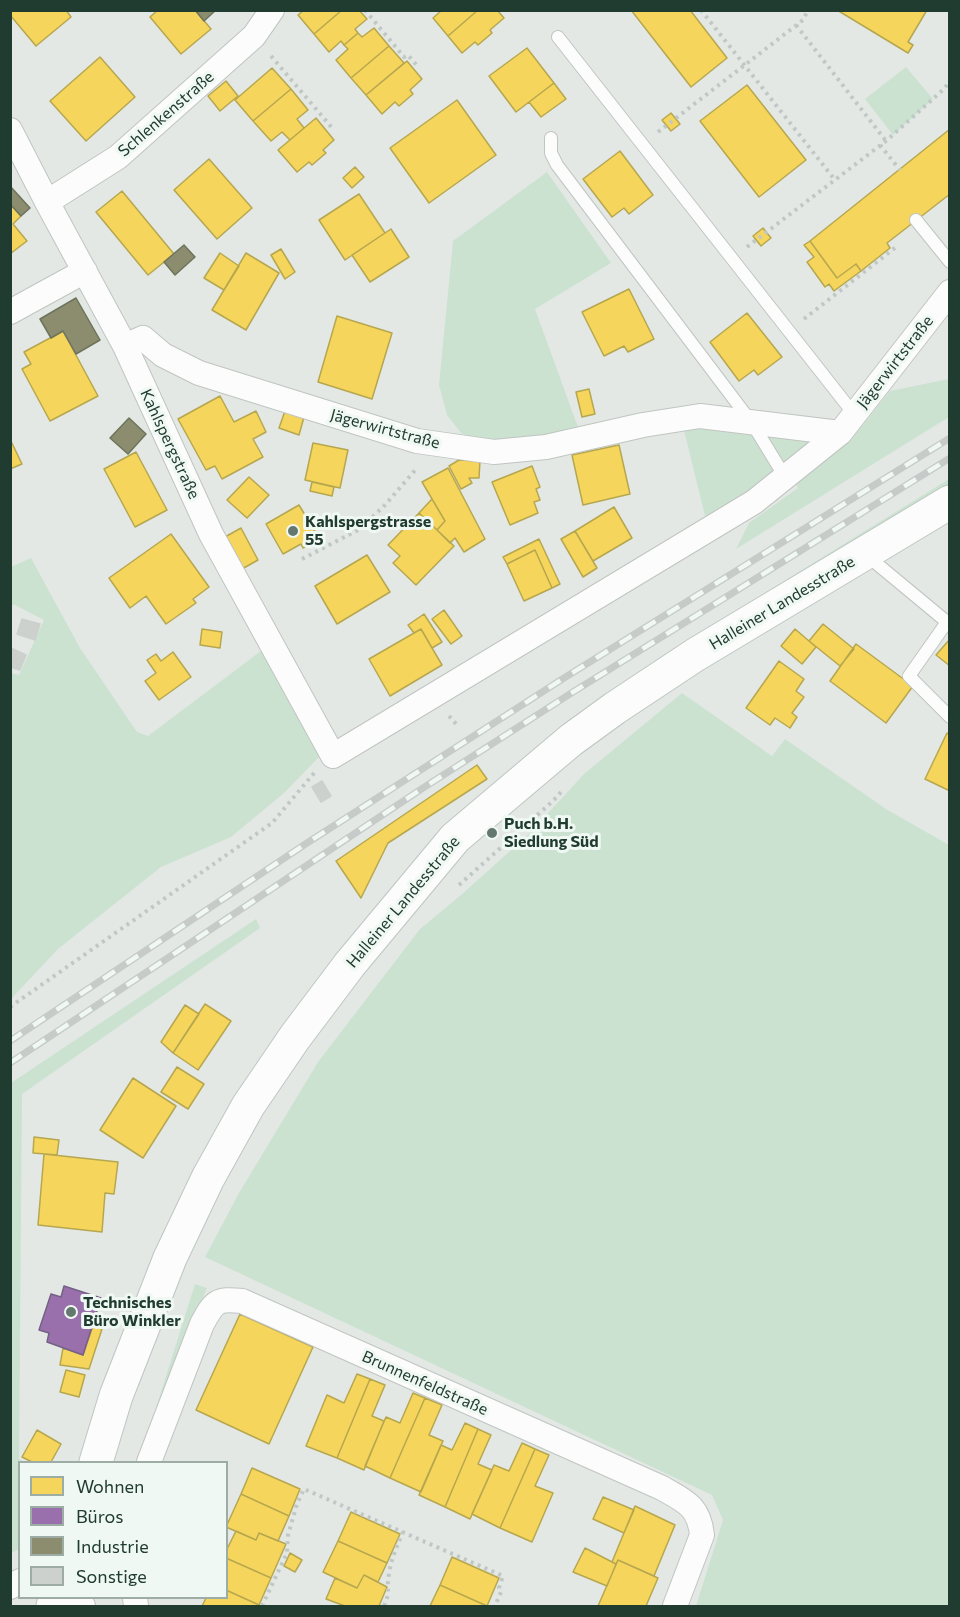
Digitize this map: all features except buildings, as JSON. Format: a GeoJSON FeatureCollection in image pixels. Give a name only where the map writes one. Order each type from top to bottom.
{"type":"FeatureCollection","features":[{"type":"Feature","properties":{"kind":"main road","name":"Halleiner Landesstraße"},"geometry":{"type":"LineString","coordinates":[[96,1461],[116,1396],[161,1279],[208,1178],[248,1106],[295,1037],[350,964],[456,838],[571,740],[615,708],[685,661],[950,502]]}},
{"type":"Feature","properties":{"kind":"street","name":"Schlenkenstraße"},"geometry":{"type":"LineString","coordinates":[[46,202],[118,157],[254,36],[273,10]]}},
{"type":"Feature","properties":{"kind":"street","name":"Kahlspergstraße"},"geometry":{"type":"LineString","coordinates":[[10,130],[46,202],[125,346],[211,534],[333,756]]}},
{"type":"Feature","properties":{"kind":"street"},"geometry":{"type":"LineString","coordinates":[[10,312],[85,271]]}},
{"type":"Feature","properties":{"kind":"street","name":"Jägerwirtstraße"},"geometry":{"type":"LineString","coordinates":[[333,756],[754,502],[847,423],[950,292]]}},
{"type":"Feature","properties":{"kind":"street","name":"Jägerwirtstraße"},"geometry":{"type":"LineString","coordinates":[[125,346],[142,338],[163,355],[199,373],[428,443],[494,452],[546,447],[643,425],[700,416],[752,423],[847,423]]}},
{"type":"Feature","properties":{"kind":"street","name":"Brunnenfeldstraße"},"geometry":{"type":"LineString","coordinates":[[149,1461],[202,1324],[212,1306],[218,1301],[227,1299],[242,1301],[662,1488],[688,1502],[701,1522],[702,1535],[675,1606]]}},
{"type":"Feature","properties":{"kind":"street"},"geometry":{"type":"LineString","coordinates":[[61,1599],[83,1606]]}},
{"type":"Feature","properties":{"kind":"lane"},"geometry":{"type":"LineString","coordinates":[[558,37],[732,258],[847,423]]}},
{"type":"Feature","properties":{"kind":"lane"},"geometry":{"type":"LineString","coordinates":[[551,138],[551,153],[557,165],[752,423],[785,477]]}},
{"type":"Feature","properties":{"kind":"lane"},"geometry":{"type":"LineString","coordinates":[[916,220],[950,262]]}},
{"type":"Feature","properties":{"kind":"lane"},"geometry":{"type":"LineString","coordinates":[[864,554],[947,622],[909,676],[950,717]]}},
{"type":"Feature","properties":{"kind":"path"},"geometry":{"type":"LineString","coordinates":[[365,10],[404,57],[408,55],[419,68]]}},
{"type":"Feature","properties":{"kind":"path"},"geometry":{"type":"LineString","coordinates":[[701,10],[835,180]]}},
{"type":"Feature","properties":{"kind":"path"},"geometry":{"type":"LineString","coordinates":[[667,125],[803,20],[808,10]]}},
{"type":"Feature","properties":{"kind":"path"},"geometry":{"type":"LineString","coordinates":[[796,25],[886,141]]}},
{"type":"Feature","properties":{"kind":"path"},"geometry":{"type":"LineString","coordinates":[[254,36],[333,129]]}},
{"type":"Feature","properties":{"kind":"path"},"geometry":{"type":"LineString","coordinates":[[732,258],[880,146],[945,88],[950,80]]}},
{"type":"Feature","properties":{"kind":"path"},"geometry":{"type":"LineString","coordinates":[[880,146],[900,170]]}},
{"type":"Feature","properties":{"kind":"path"},"geometry":{"type":"LineString","coordinates":[[815,311],[896,247]]}},
{"type":"Feature","properties":{"kind":"path"},"geometry":{"type":"LineString","coordinates":[[302,559],[360,529],[416,470],[428,443]]}},
{"type":"Feature","properties":{"kind":"path"},"geometry":{"type":"LineString","coordinates":[[10,1007],[272,823],[308,779],[333,756]]}},
{"type":"Feature","properties":{"kind":"path"},"geometry":{"type":"LineString","coordinates":[[262,1606],[286,1553],[288,1534],[304,1489],[503,1576],[499,1588],[501,1592],[495,1606]]}},
{"type":"Feature","properties":{"kind":"path"},"geometry":{"type":"LineString","coordinates":[[384,1606],[389,1595],[388,1576],[403,1532]]}},
{"type":"Feature","properties":{"kind":"green space"},"geometry":{"type":"Polygon","coordinates":[[[906,67],[933,99],[893,135],[865,99],[906,67]]]}},
{"type":"Feature","properties":{"kind":"green space"},"geometry":{"type":"Polygon","coordinates":[[[547,172],[611,263],[535,309],[579,430],[511,443],[481,441],[461,433],[447,415],[439,385],[453,241],[547,172]]]}},
{"type":"Feature","properties":{"kind":"green space"},"geometry":{"type":"Polygon","coordinates":[[[949,379],[949,417],[736,549],[749,523],[798,488],[786,466],[733,505],[705,516],[682,422],[746,409],[833,419],[851,440],[890,391],[949,379]]]}},
{"type":"Feature","properties":{"kind":"green space"},"geometry":{"type":"Polygon","coordinates":[[[949,479],[949,485],[634,674],[949,479]]]}},
{"type":"Feature","properties":{"kind":"green space"},"geometry":{"type":"Polygon","coordinates":[[[31,558],[80,648],[137,732],[148,736],[261,651],[312,744],[321,755],[284,793],[231,837],[161,867],[58,949],[11,999],[11,673],[19,675],[44,620],[13,604],[11,610],[11,567],[31,558]]]}},
{"type":"Feature","properties":{"kind":"green space"},"geometry":{"type":"Polygon","coordinates":[[[682,693],[772,756],[785,739],[886,809],[949,845],[949,1606],[696,1606],[723,1520],[712,1495],[205,1257],[239,1193],[318,1062],[420,929],[528,835],[584,774],[682,693]]]}},
{"type":"Feature","properties":{"kind":"green space"},"geometry":{"type":"Polygon","coordinates":[[[256,919],[260,928],[22,1094],[19,1459],[22,1461],[18,1461],[18,1550],[11,1553],[11,1083],[256,919]]]}},
{"type":"Feature","properties":{"kind":"green space"},"geometry":{"type":"Polygon","coordinates":[[[195,1284],[207,1288],[157,1405],[195,1284]]]}},
{"type":"Feature","properties":{"kind":"railway"},"geometry":{"type":"LineString","coordinates":[[10,1041],[307,843],[564,678],[950,438]]}},
{"type":"Feature","properties":{"kind":"railway"},"geometry":{"type":"LineString","coordinates":[[10,1063],[423,788],[950,458]]}},
{"type":"Feature","properties":{"kind":"place","name":"Kahlspergstrasse 55"},"geometry":{"type":"Point","coordinates":[293,531]}},
{"type":"Feature","properties":{"kind":"place","name":"Puch b.H. Siedlung Süd"},"geometry":{"type":"Point","coordinates":[492,833]}},
{"type":"Feature","properties":{"kind":"place","name":"Technisches Büro Winkler"},"geometry":{"type":"Point","coordinates":[71,1312]}}]}
